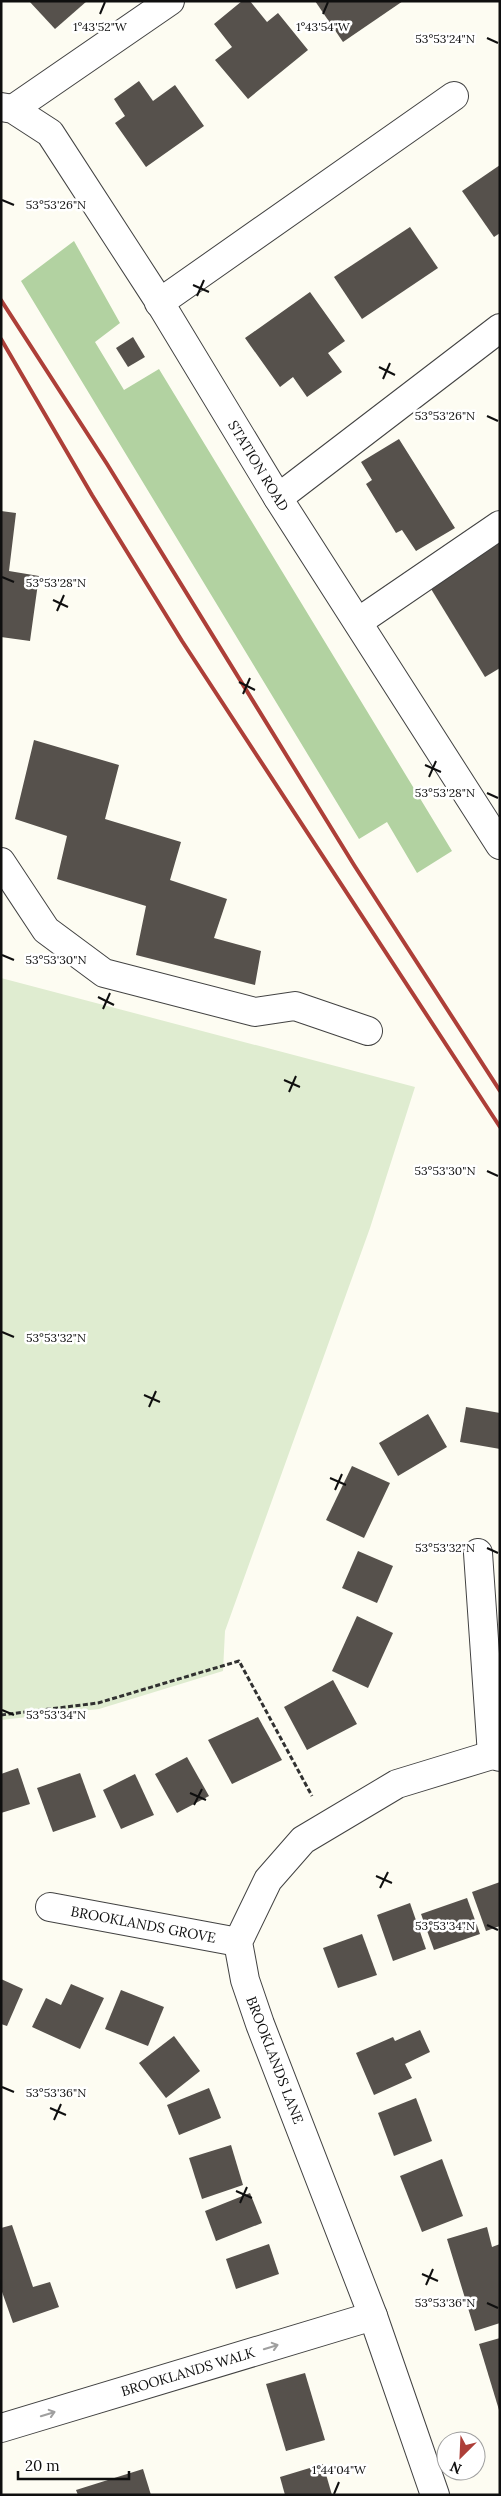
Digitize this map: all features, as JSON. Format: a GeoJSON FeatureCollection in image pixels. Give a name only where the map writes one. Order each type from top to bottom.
{"type":"FeatureCollection","features":[{"type":"Feature","properties":{"kind":"street"},"geometry":{"type":"LineString","coordinates":[[7,108],[170,1]]}},
{"type":"Feature","properties":{"kind":"street"},"geometry":{"type":"LineString","coordinates":[[160,303],[454,96]]}},
{"type":"Feature","properties":{"kind":"street","name":"STATION ROAD"},"geometry":{"type":"LineString","coordinates":[[7,108],[50,133],[160,303],[278,498],[500,845]]}},
{"type":"Feature","properties":{"kind":"street"},"geometry":{"type":"LineString","coordinates":[[278,498],[500,328]]}},
{"type":"Feature","properties":{"kind":"street"},"geometry":{"type":"LineString","coordinates":[[358,622],[500,525]]}},
{"type":"Feature","properties":{"kind":"street"},"geometry":{"type":"LineString","coordinates":[[1,862],[46,930],[104,973],[255,1012],[294,1006],[368,1031]]}},
{"type":"Feature","properties":{"kind":"street"},"geometry":{"type":"LineString","coordinates":[[238,1942],[268,1880],[303,1840],[397,1784],[496,1756],[478,1553]]}},
{"type":"Feature","properties":{"kind":"street","name":"BROOKLANDS GROVE"},"geometry":{"type":"LineString","coordinates":[[50,1907],[238,1942]]}},
{"type":"Feature","properties":{"kind":"street","name":"BROOKLANDS LANE"},"geometry":{"type":"LineString","coordinates":[[238,1942],[245,1980],[260,2024],[373,2316],[435,2495]]}},
{"type":"Feature","properties":{"kind":"street","name":"BROOKLANDS WALK"},"geometry":{"type":"LineString","coordinates":[[1,2428],[373,2316]]}},
{"type":"Feature","properties":{"kind":"path"},"geometry":{"type":"LineString","coordinates":[[1,1715],[98,1703],[239,1661],[328,1826]]}},
{"type":"Feature","properties":{"kind":"green space"},"geometry":{"type":"Polygon","coordinates":[[[74,241],[120,323],[95,342],[124,390],[159,369],[452,851],[417,873],[387,822],[359,839],[21,281],[74,241]]]}},
{"type":"Feature","properties":{"kind":"green space"},"geometry":{"type":"Polygon","coordinates":[[[1,978],[415,1087],[370,1228],[225,1631],[223,1671],[99,1709],[1,1720],[1,978]]]}},
{"type":"Feature","properties":{"kind":"building"},"geometry":{"type":"Polygon","coordinates":[[[29,1],[87,1],[55,29],[29,1]]]}},
{"type":"Feature","properties":{"kind":"building"},"geometry":{"type":"Polygon","coordinates":[[[242,1],[250,1],[267,22],[278,13],[308,50],[248,99],[215,60],[232,47],[214,24],[242,1]]]}},
{"type":"Feature","properties":{"kind":"building"},"geometry":{"type":"Polygon","coordinates":[[[315,1],[403,1],[343,42],[315,1]]]}},
{"type":"Feature","properties":{"kind":"building"},"geometry":{"type":"Polygon","coordinates":[[[139,81],[153,101],[175,85],[204,126],[146,167],[115,123],[125,116],[114,99],[139,81]]]}},
{"type":"Feature","properties":{"kind":"building"},"geometry":{"type":"Polygon","coordinates":[[[500,165],[500,233],[494,237],[462,191],[500,165]]]}},
{"type":"Feature","properties":{"kind":"building"},"geometry":{"type":"Polygon","coordinates":[[[410,227],[438,268],[362,319],[334,277],[410,227]]]}},
{"type":"Feature","properties":{"kind":"building"},"geometry":{"type":"Polygon","coordinates":[[[310,292],[345,341],[328,353],[342,372],[307,397],[293,377],[280,387],[245,338],[310,292]]]}},
{"type":"Feature","properties":{"kind":"building"},"geometry":{"type":"Polygon","coordinates":[[[133,337],[145,357],[128,367],[116,348],[133,337]]]}},
{"type":"Feature","properties":{"kind":"building"},"geometry":{"type":"Polygon","coordinates":[[[399,439],[455,528],[416,551],[402,530],[396,533],[366,484],[372,480],[361,462],[399,439]]]}},
{"type":"Feature","properties":{"kind":"building"},"geometry":{"type":"Polygon","coordinates":[[[1,511],[16,513],[9,571],[39,576],[30,641],[1,637],[1,511]]]}},
{"type":"Feature","properties":{"kind":"building"},"geometry":{"type":"Polygon","coordinates":[[[500,542],[500,668],[485,677],[428,584],[500,542]]]}},
{"type":"Feature","properties":{"kind":"building"},"geometry":{"type":"Polygon","coordinates":[[[34,740],[119,765],[105,819],[181,842],[170,880],[227,899],[214,938],[261,951],[255,985],[136,955],[146,906],[57,879],[67,836],[15,819],[34,740]]]}},
{"type":"Feature","properties":{"kind":"building"},"geometry":{"type":"Polygon","coordinates":[[[466,1407],[500,1413],[500,1449],[460,1442],[466,1407]]]}},
{"type":"Feature","properties":{"kind":"building"},"geometry":{"type":"Polygon","coordinates":[[[428,1414],[447,1447],[398,1476],[379,1443],[428,1414]]]}},
{"type":"Feature","properties":{"kind":"building"},"geometry":{"type":"Polygon","coordinates":[[[352,1466],[390,1483],[364,1538],[326,1520],[352,1466]]]}},
{"type":"Feature","properties":{"kind":"building"},"geometry":{"type":"Polygon","coordinates":[[[358,1551],[393,1566],[377,1603],[342,1588],[358,1551]]]}},
{"type":"Feature","properties":{"kind":"building"},"geometry":{"type":"Polygon","coordinates":[[[357,1616],[393,1633],[368,1688],[332,1671],[357,1616]]]}},
{"type":"Feature","properties":{"kind":"building"},"geometry":{"type":"Polygon","coordinates":[[[333,1680],[357,1724],[307,1750],[284,1707],[333,1680]]]}},
{"type":"Feature","properties":{"kind":"building"},"geometry":{"type":"Polygon","coordinates":[[[258,1717],[282,1760],[232,1784],[208,1740],[258,1717]]]}},
{"type":"Feature","properties":{"kind":"building"},"geometry":{"type":"Polygon","coordinates":[[[187,1757],[209,1796],[177,1813],[155,1774],[187,1757]]]}},
{"type":"Feature","properties":{"kind":"building"},"geometry":{"type":"Polygon","coordinates":[[[18,1768],[30,1804],[1,1813],[1,1774],[18,1768]]]}},
{"type":"Feature","properties":{"kind":"building"},"geometry":{"type":"Polygon","coordinates":[[[80,1773],[96,1817],[53,1832],[37,1788],[80,1773]]]}},
{"type":"Feature","properties":{"kind":"building"},"geometry":{"type":"Polygon","coordinates":[[[135,1774],[154,1815],[121,1829],[103,1790],[135,1774]]]}},
{"type":"Feature","properties":{"kind":"building"},"geometry":{"type":"Polygon","coordinates":[[[500,1882],[500,1926],[486,1931],[472,1892],[500,1882]]]}},
{"type":"Feature","properties":{"kind":"building"},"geometry":{"type":"Polygon","coordinates":[[[467,1898],[480,1934],[434,1950],[421,1914],[467,1898]]]}},
{"type":"Feature","properties":{"kind":"building"},"geometry":{"type":"Polygon","coordinates":[[[410,1903],[426,1949],[393,1961],[377,1915],[410,1903]]]}},
{"type":"Feature","properties":{"kind":"building"},"geometry":{"type":"Polygon","coordinates":[[[362,1934],[377,1975],[338,1988],[323,1948],[362,1934]]]}},
{"type":"Feature","properties":{"kind":"building"},"geometry":{"type":"Polygon","coordinates":[[[1,1979],[23,1989],[7,2026],[1,2024],[1,1979]]]}},
{"type":"Feature","properties":{"kind":"building"},"geometry":{"type":"Polygon","coordinates":[[[71,1984],[104,1998],[80,2049],[32,2027],[46,1998],[61,2005],[71,1984]]]}},
{"type":"Feature","properties":{"kind":"building"},"geometry":{"type":"Polygon","coordinates":[[[121,1990],[164,2007],[148,2046],[105,2029],[121,1990]]]}},
{"type":"Feature","properties":{"kind":"building"},"geometry":{"type":"Polygon","coordinates":[[[420,2030],[430,2052],[405,2064],[412,2078],[374,2095],[356,2053],[393,2037],[395,2041],[420,2030]]]}},
{"type":"Feature","properties":{"kind":"building"},"geometry":{"type":"Polygon","coordinates":[[[174,2036],[200,2071],[166,2098],[139,2063],[174,2036]]]}},
{"type":"Feature","properties":{"kind":"building"},"geometry":{"type":"Polygon","coordinates":[[[209,2088],[221,2118],[179,2135],[167,2105],[209,2088]]]}},
{"type":"Feature","properties":{"kind":"building"},"geometry":{"type":"Polygon","coordinates":[[[416,2098],[432,2141],[394,2156],[378,2113],[416,2098]]]}},
{"type":"Feature","properties":{"kind":"building"},"geometry":{"type":"Polygon","coordinates":[[[231,2145],[243,2185],[202,2199],[189,2158],[231,2145]]]}},
{"type":"Feature","properties":{"kind":"building"},"geometry":{"type":"Polygon","coordinates":[[[442,2159],[463,2216],[422,2232],[400,2176],[442,2159]]]}},
{"type":"Feature","properties":{"kind":"building"},"geometry":{"type":"Polygon","coordinates":[[[250,2193],[262,2223],[216,2241],[205,2211],[250,2193]]]}},
{"type":"Feature","properties":{"kind":"building"},"geometry":{"type":"Polygon","coordinates":[[[12,2225],[33,2287],[50,2282],[59,2307],[13,2323],[1,2289],[1,2228],[12,2225]]]}},
{"type":"Feature","properties":{"kind":"building"},"geometry":{"type":"Polygon","coordinates":[[[487,2227],[492,2247],[500,2244],[500,2323],[475,2331],[447,2239],[487,2227]]]}},
{"type":"Feature","properties":{"kind":"building"},"geometry":{"type":"Polygon","coordinates":[[[269,2244],[279,2274],[236,2289],[226,2259],[269,2244]]]}},
{"type":"Feature","properties":{"kind":"building"},"geometry":{"type":"Polygon","coordinates":[[[500,2338],[500,2410],[499,2410],[479,2344],[500,2338]]]}},
{"type":"Feature","properties":{"kind":"building"},"geometry":{"type":"Polygon","coordinates":[[[305,2373],[325,2440],[286,2451],[266,2384],[305,2373]]]}},
{"type":"Feature","properties":{"kind":"building"},"geometry":{"type":"Polygon","coordinates":[[[323,2464],[332,2495],[285,2495],[280,2477],[323,2464]]]}},
{"type":"Feature","properties":{"kind":"building"},"geometry":{"type":"Polygon","coordinates":[[[143,2469],[151,2495],[78,2495],[76,2490],[143,2469]]]}},
{"type":"Feature","properties":{"kind":"railway"},"geometry":{"type":"LineString","coordinates":[[1,300],[107,464],[354,865],[500,1091]]}},
{"type":"Feature","properties":{"kind":"railway"},"geometry":{"type":"LineString","coordinates":[[1,339],[92,495],[182,641],[500,1127]]}}]}
